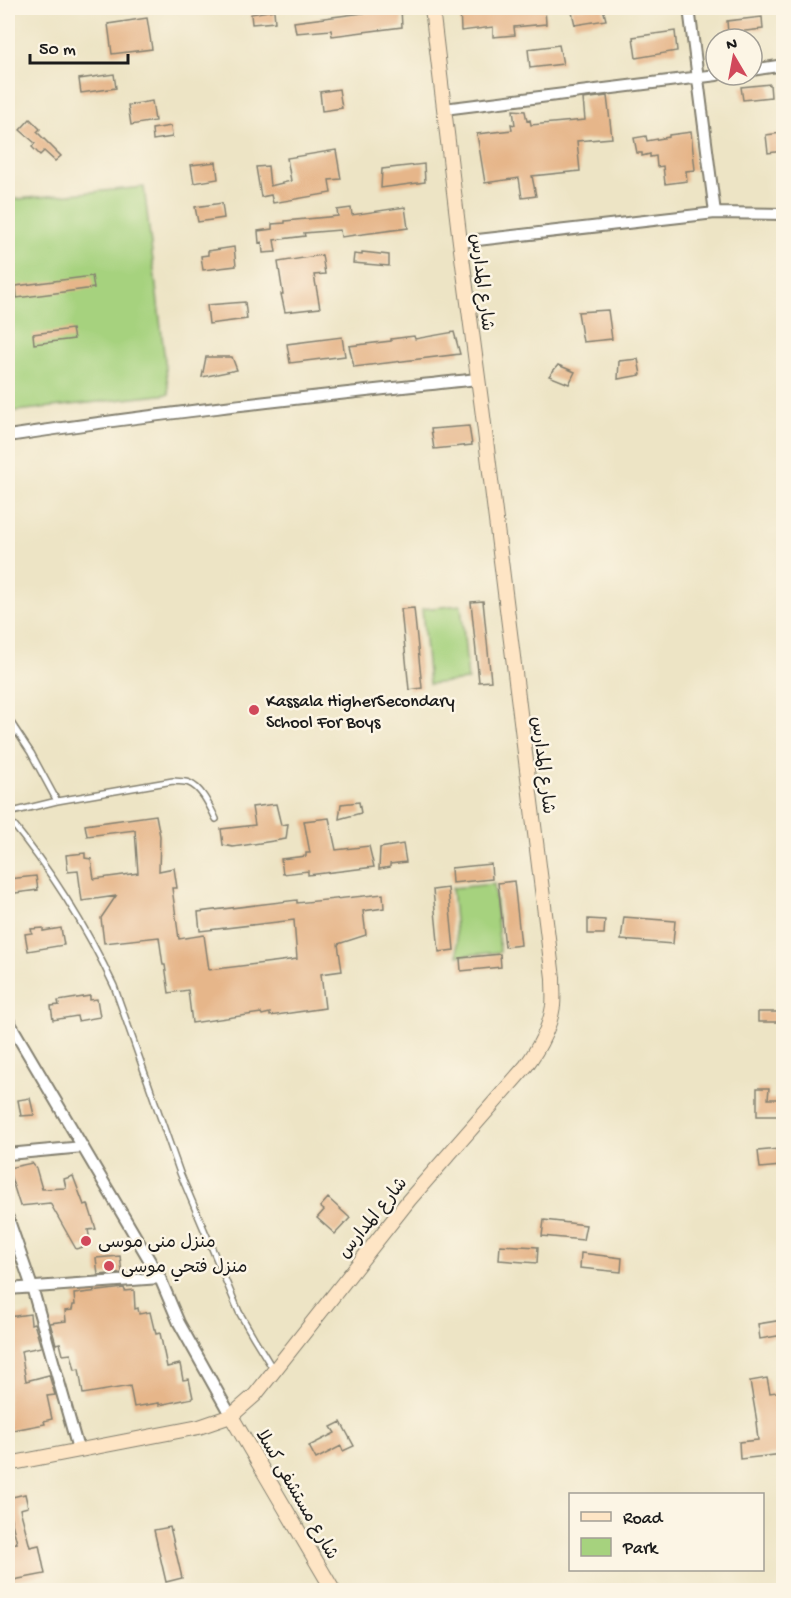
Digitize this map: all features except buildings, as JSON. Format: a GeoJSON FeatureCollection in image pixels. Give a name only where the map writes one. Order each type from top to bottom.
{"type":"FeatureCollection","features":[{"type":"Feature","properties":{"kind":"street","name":"شارع المدارس"},"geometry":{"type":"LineString","coordinates":[[231,1416],[255,1395],[409,1200],[526,1066],[540,1046],[553,1006],[553,978],[432,8]]}},
{"type":"Feature","properties":{"kind":"street"},"geometry":{"type":"LineString","coordinates":[[689,8],[715,213]]}},
{"type":"Feature","properties":{"kind":"street"},"geometry":{"type":"LineString","coordinates":[[764,68],[783,65]]}},
{"type":"Feature","properties":{"kind":"street"},"geometry":{"type":"LineString","coordinates":[[444,109],[704,77]]}},
{"type":"Feature","properties":{"kind":"street"},"geometry":{"type":"LineString","coordinates":[[460,243],[715,213],[783,214]]}},
{"type":"Feature","properties":{"kind":"street"},"geometry":{"type":"LineString","coordinates":[[8,436],[91,423],[478,379]]}},
{"type":"Feature","properties":{"kind":"street"},"geometry":{"type":"LineString","coordinates":[[8,1020],[12,1035],[83,1148],[160,1278],[179,1323],[231,1416],[199,1427],[8,1464]]}},
{"type":"Feature","properties":{"kind":"street"},"geometry":{"type":"LineString","coordinates":[[8,1154],[83,1148]]}},
{"type":"Feature","properties":{"kind":"street"},"geometry":{"type":"LineString","coordinates":[[8,1218],[32,1287],[78,1449]]}},
{"type":"Feature","properties":{"kind":"street"},"geometry":{"type":"LineString","coordinates":[[8,1288],[160,1278]]}},
{"type":"Feature","properties":{"kind":"street","name":"شارع مستشفى كسلا"},"geometry":{"type":"LineString","coordinates":[[231,1416],[333,1590]]}},
{"type":"Feature","properties":{"kind":"lane"},"geometry":{"type":"LineString","coordinates":[[8,718],[57,801]]}},
{"type":"Feature","properties":{"kind":"lane"},"geometry":{"type":"LineString","coordinates":[[8,813],[57,801],[173,781],[190,783],[198,789],[207,800],[216,819]]}},
{"type":"Feature","properties":{"kind":"lane"},"geometry":{"type":"LineString","coordinates":[[8,818],[58,885],[102,960],[114,986],[180,1173],[239,1312],[274,1370]]}},
{"type":"Feature","properties":{"kind":"green space"},"geometry":{"type":"Polygon","coordinates":[[[144,187],[169,394],[8,412],[8,200],[144,187]]]}},
{"type":"Feature","properties":{"kind":"green space"},"geometry":{"type":"Polygon","coordinates":[[[461,605],[468,680],[429,684],[422,609],[461,605]]]}},
{"type":"Feature","properties":{"kind":"green space"},"geometry":{"type":"Polygon","coordinates":[[[494,884],[500,952],[458,956],[452,888],[494,884]]]}},
{"type":"Feature","properties":{"kind":"place","name":"Kassala HigherSecondary School For Boys"},"geometry":{"type":"Point","coordinates":[254,710]}},
{"type":"Feature","properties":{"kind":"place","name":"منزل منى موسى"},"geometry":{"type":"Point","coordinates":[86,1241]}},
{"type":"Feature","properties":{"kind":"place","name":"منزل فتحي موسى"},"geometry":{"type":"Point","coordinates":[109,1266]}}]}
